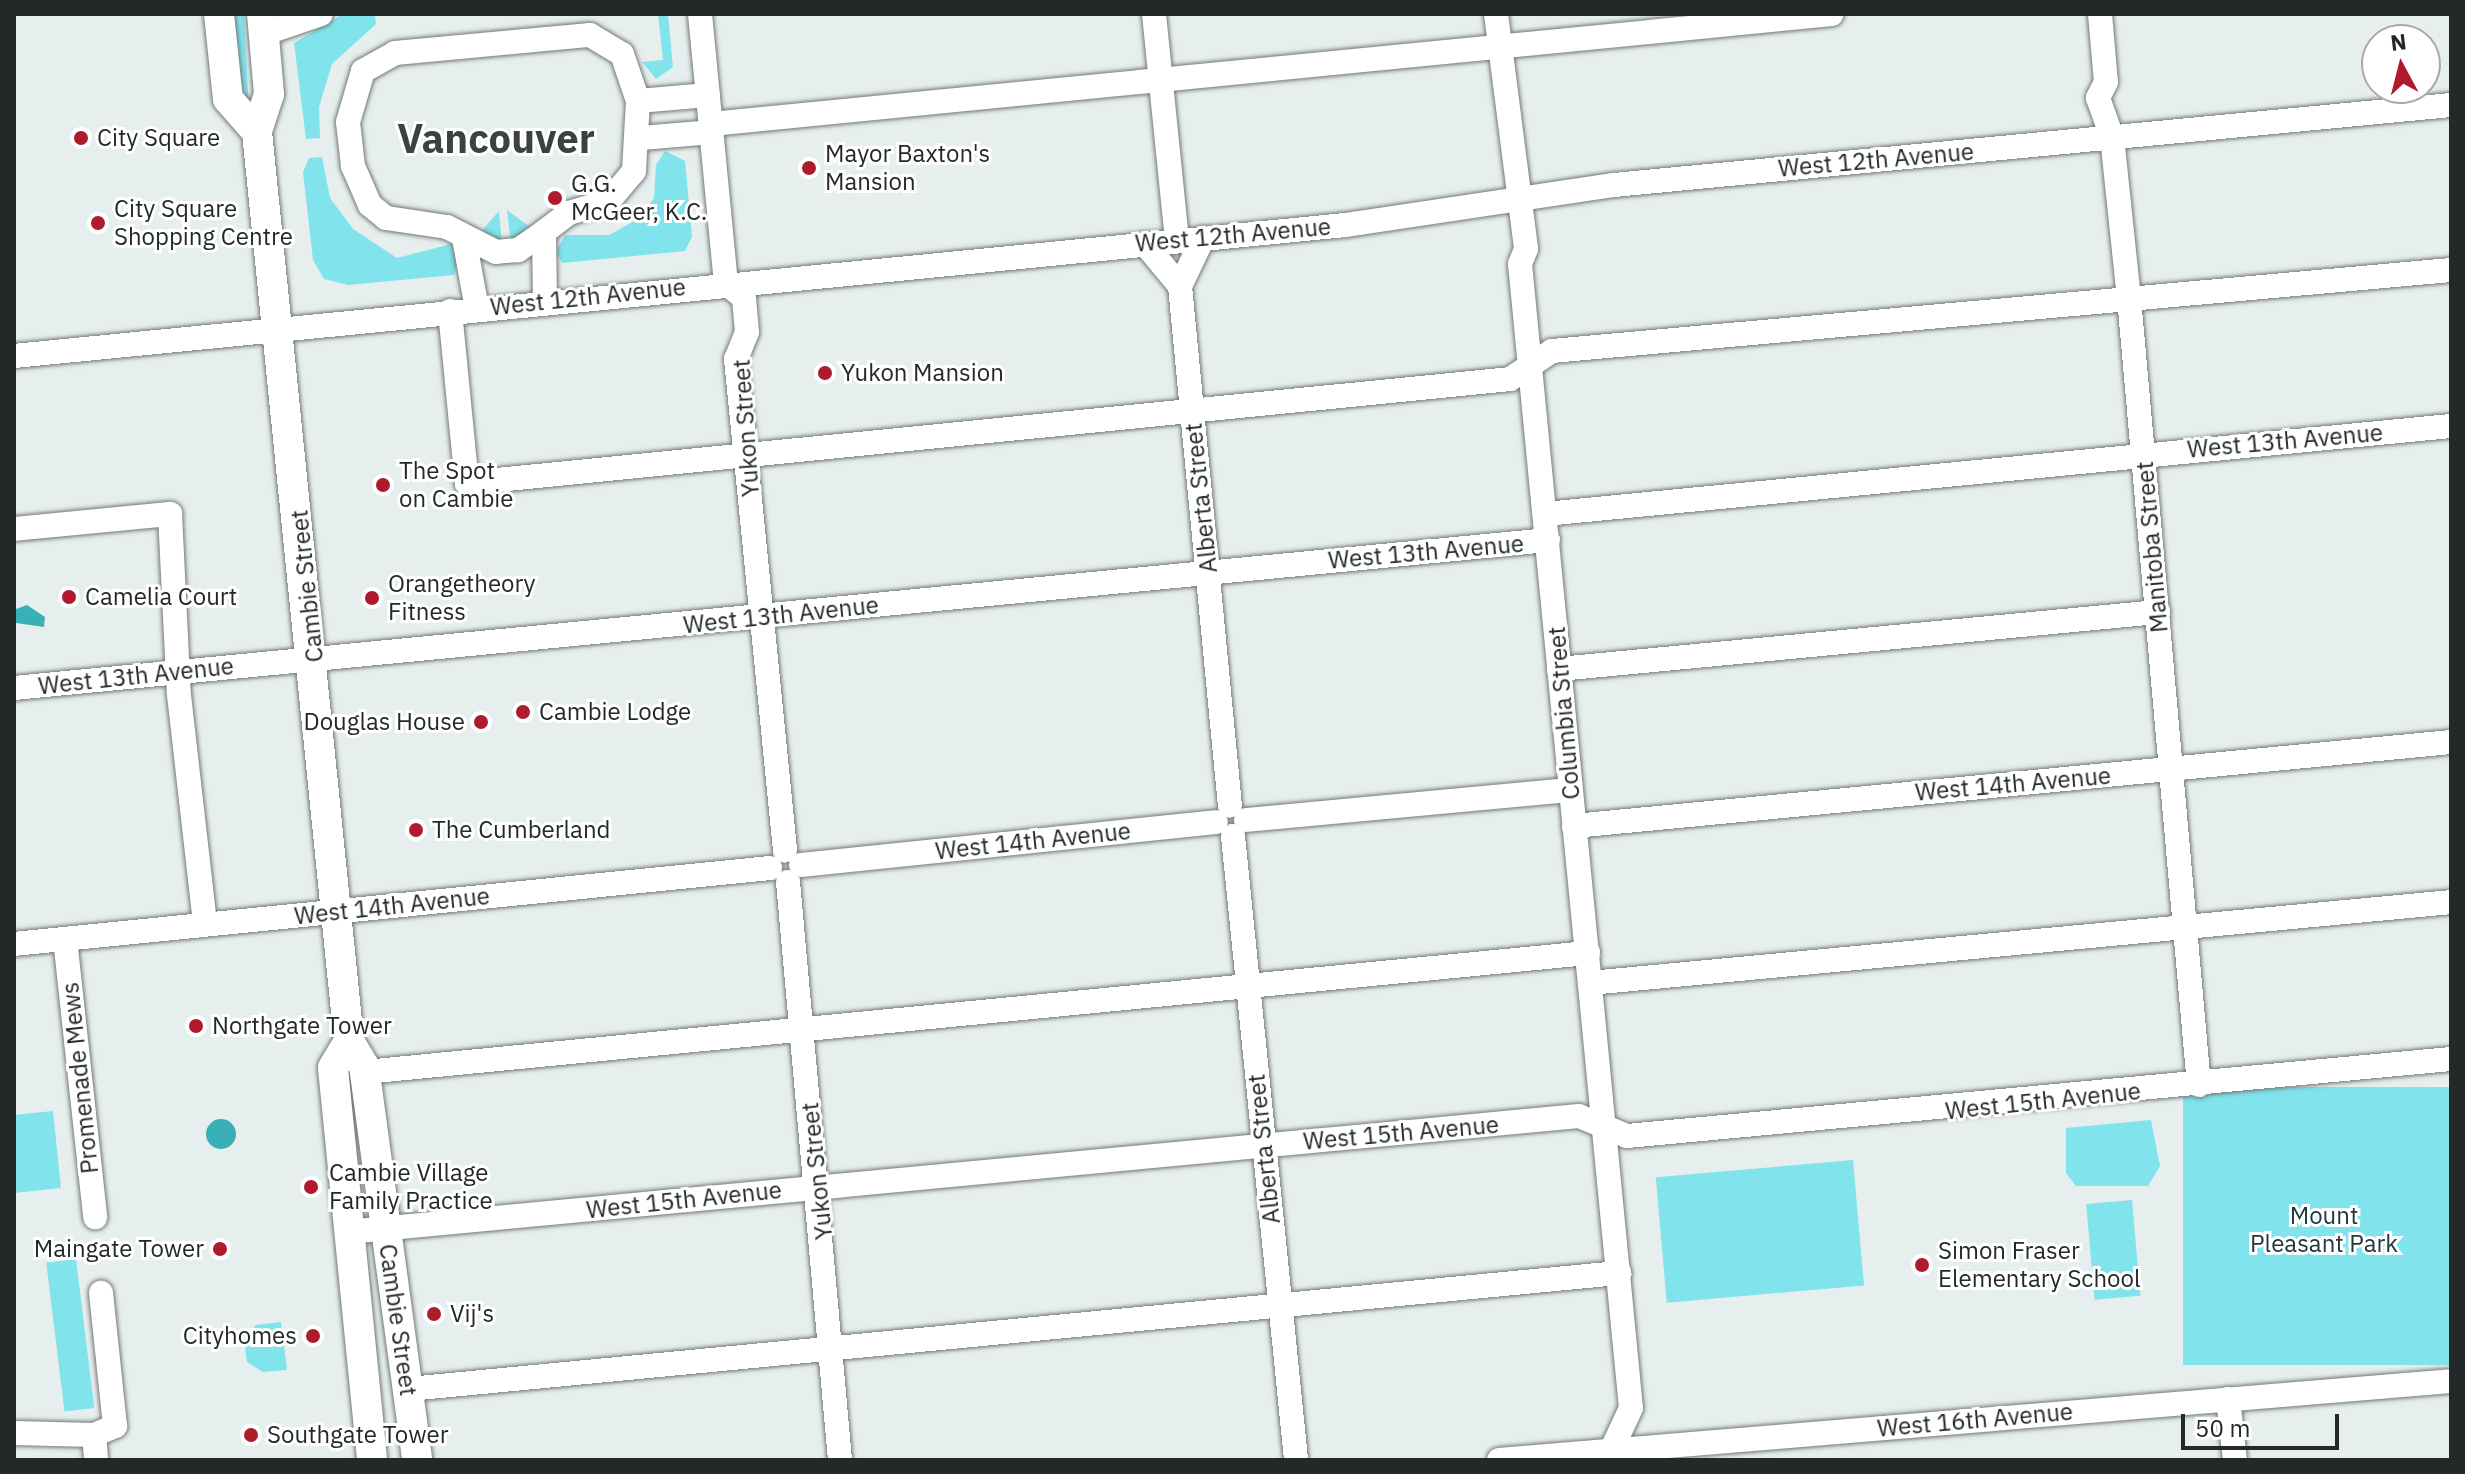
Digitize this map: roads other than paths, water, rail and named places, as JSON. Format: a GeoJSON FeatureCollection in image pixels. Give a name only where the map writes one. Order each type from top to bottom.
{"type":"FeatureCollection","features":[{"type":"Feature","properties":{"kind":"main road"},"geometry":{"type":"LineString","coordinates":[[219,14],[228,99],[257,132]]}},
{"type":"Feature","properties":{"kind":"main road","name":"Cambie Street"},"geometry":{"type":"LineString","coordinates":[[262,24],[269,94],[257,132],[315,659],[349,1041],[365,1072],[417,1460]]}},
{"type":"Feature","properties":{"kind":"main road","name":"Cambie Street"},"geometry":{"type":"LineString","coordinates":[[349,1041],[333,1068],[372,1460]]}},
{"type":"Feature","properties":{"kind":"street"},"geometry":{"type":"LineString","coordinates":[[262,24],[321,14]]}},
{"type":"Feature","properties":{"kind":"street","name":"Yukon Street"},"geometry":{"type":"LineString","coordinates":[[700,14],[726,283],[744,298],[747,332],[736,359],[819,1186],[834,1347],[840,1460]]}},
{"type":"Feature","properties":{"kind":"street"},"geometry":{"type":"LineString","coordinates":[[1154,14],[1177,241]]}},
{"type":"Feature","properties":{"kind":"street","name":"Columbia Street"},"geometry":{"type":"LineString","coordinates":[[1496,14],[1518,199],[1530,365],[1632,1414]]}},
{"type":"Feature","properties":{"kind":"street"},"geometry":{"type":"LineString","coordinates":[[642,138],[1160,80],[1832,14]]}},
{"type":"Feature","properties":{"kind":"street","name":"Manitoba Street"},"geometry":{"type":"LineString","coordinates":[[2100,14],[2106,82],[2100,113],[2112,137],[2129,298],[2199,1085]]}},
{"type":"Feature","properties":{"kind":"street"},"geometry":{"type":"LineString","coordinates":[[590,35],[622,54],[638,101],[642,138],[623,189],[508,252],[464,238],[447,227],[386,218],[359,186],[349,145],[350,98],[377,59],[590,35]]}},
{"type":"Feature","properties":{"kind":"street"},"geometry":{"type":"LineString","coordinates":[[638,101],[708,95]]}},
{"type":"Feature","properties":{"kind":"street","name":"West 12th Avenue"},"geometry":{"type":"LineString","coordinates":[[14,356],[726,283],[1177,241],[1518,199],[2451,105]]}},
{"type":"Feature","properties":{"kind":"street"},"geometry":{"type":"LineString","coordinates":[[544,232],[545,302]]}},
{"type":"Feature","properties":{"kind":"street"},"geometry":{"type":"LineString","coordinates":[[464,238],[477,309]]}},
{"type":"Feature","properties":{"kind":"street"},"geometry":{"type":"LineString","coordinates":[[1145,244],[1180,286],[1203,238]]}},
{"type":"Feature","properties":{"kind":"street"},"geometry":{"type":"LineString","coordinates":[[450,311],[467,483],[1510,379],[1552,351],[2451,270]]}},
{"type":"Feature","properties":{"kind":"street","name":"Alberta Street"},"geometry":{"type":"LineString","coordinates":[[1180,286],[1246,984],[1296,1460]]}},
{"type":"Feature","properties":{"kind":"street","name":"West 13th Avenue"},"geometry":{"type":"LineString","coordinates":[[1545,514],[2451,426]]}},
{"type":"Feature","properties":{"kind":"street"},"geometry":{"type":"LineString","coordinates":[[14,529],[170,514],[180,672],[205,924]]}},
{"type":"Feature","properties":{"kind":"street","name":"West 13th Avenue"},"geometry":{"type":"LineString","coordinates":[[14,688],[1548,540]]}},
{"type":"Feature","properties":{"kind":"street"},"geometry":{"type":"LineString","coordinates":[[1559,669],[2158,612]]}},
{"type":"Feature","properties":{"kind":"street","name":"West 14th Avenue"},"geometry":{"type":"LineString","coordinates":[[1574,826],[2451,742]]}},
{"type":"Feature","properties":{"kind":"street","name":"West 14th Avenue"},"geometry":{"type":"LineString","coordinates":[[14,944],[1231,821],[1571,790]]}},
{"type":"Feature","properties":{"kind":"street"},"geometry":{"type":"LineString","coordinates":[[1590,983],[2451,902]]}},
{"type":"Feature","properties":{"kind":"street","name":"Promenade Mews"},"geometry":{"type":"LineString","coordinates":[[65,939],[95,1217]]}},
{"type":"Feature","properties":{"kind":"street"},"geometry":{"type":"LineString","coordinates":[[365,1072],[1588,953]]}},
{"type":"Feature","properties":{"kind":"street","name":"West 15th Avenue"},"geometry":{"type":"LineString","coordinates":[[347,1232],[1579,1116],[1627,1136],[2199,1085],[2451,1059]]}},
{"type":"Feature","properties":{"kind":"street"},"geometry":{"type":"LineString","coordinates":[[409,1389],[1619,1273]]}},
{"type":"Feature","properties":{"kind":"street"},"geometry":{"type":"LineString","coordinates":[[14,1433],[94,1435],[115,1426],[101,1293]]}},
{"type":"Feature","properties":{"kind":"street","name":"West 16th Avenue"},"geometry":{"type":"LineString","coordinates":[[1499,1460],[1625,1453],[1658,1447],[2451,1381]]}},
{"type":"Feature","properties":{"kind":"street"},"geometry":{"type":"LineString","coordinates":[[2228,1399],[2235,1460]]}},
{"type":"Feature","properties":{"kind":"street"},"geometry":{"type":"LineString","coordinates":[[1632,1414],[1658,1447]]}},
{"type":"Feature","properties":{"kind":"street"},"geometry":{"type":"LineString","coordinates":[[1625,1453],[1632,1414]]}},
{"type":"Feature","properties":{"kind":"street"},"geometry":{"type":"LineString","coordinates":[[94,1435],[96,1460]]}},
{"type":"Feature","properties":{"kind":"place","name":"City Square"},"geometry":{"type":"Point","coordinates":[81,138]}},
{"type":"Feature","properties":{"kind":"place","name":"Mayor Baxton's Mansion"},"geometry":{"type":"Point","coordinates":[809,168]}},
{"type":"Feature","properties":{"kind":"place","name":"G.G. McGeer, K.C."},"geometry":{"type":"Point","coordinates":[555,198]}},
{"type":"Feature","properties":{"kind":"place","name":"City Square Shopping Centre"},"geometry":{"type":"Point","coordinates":[98,223]}},
{"type":"Feature","properties":{"kind":"place","name":"Yukon Mansion"},"geometry":{"type":"Point","coordinates":[825,373]}},
{"type":"Feature","properties":{"kind":"place","name":"The Spot on Cambie"},"geometry":{"type":"Point","coordinates":[383,485]}},
{"type":"Feature","properties":{"kind":"place","name":"Camelia Court"},"geometry":{"type":"Point","coordinates":[69,597]}},
{"type":"Feature","properties":{"kind":"place","name":"Orangetheory Fitness"},"geometry":{"type":"Point","coordinates":[372,598]}},
{"type":"Feature","properties":{"kind":"place","name":"Cambie Lodge"},"geometry":{"type":"Point","coordinates":[523,712]}},
{"type":"Feature","properties":{"kind":"place","name":"Douglas House"},"geometry":{"type":"Point","coordinates":[481,722]}},
{"type":"Feature","properties":{"kind":"place","name":"The Cumberland"},"geometry":{"type":"Point","coordinates":[416,830]}},
{"type":"Feature","properties":{"kind":"place","name":"Northgate Tower"},"geometry":{"type":"Point","coordinates":[196,1026]}},
{"type":"Feature","properties":{"kind":"place","name":"Cambie Village Family Practice"},"geometry":{"type":"Point","coordinates":[311,1187]}},
{"type":"Feature","properties":{"kind":"place","name":"Maingate Tower"},"geometry":{"type":"Point","coordinates":[220,1249]}},
{"type":"Feature","properties":{"kind":"place","name":"Simon Fraser Elementary School"},"geometry":{"type":"Point","coordinates":[1922,1265]}},
{"type":"Feature","properties":{"kind":"place","name":"Vij's"},"geometry":{"type":"Point","coordinates":[434,1314]}},
{"type":"Feature","properties":{"kind":"place","name":"Cityhomes"},"geometry":{"type":"Point","coordinates":[313,1336]}},
{"type":"Feature","properties":{"kind":"place","name":"Southgate Tower"},"geometry":{"type":"Point","coordinates":[251,1435]}},
{"type":"Feature","properties":{"kind":"district","name":"Vancouver"},"geometry":{"type":"Point","coordinates":[496,138]}},
{"type":"Feature","properties":{"kind":"park label","name":"Mount Pleasant Park"},"geometry":{"type":"Point","coordinates":[2324,1230]}}]}
